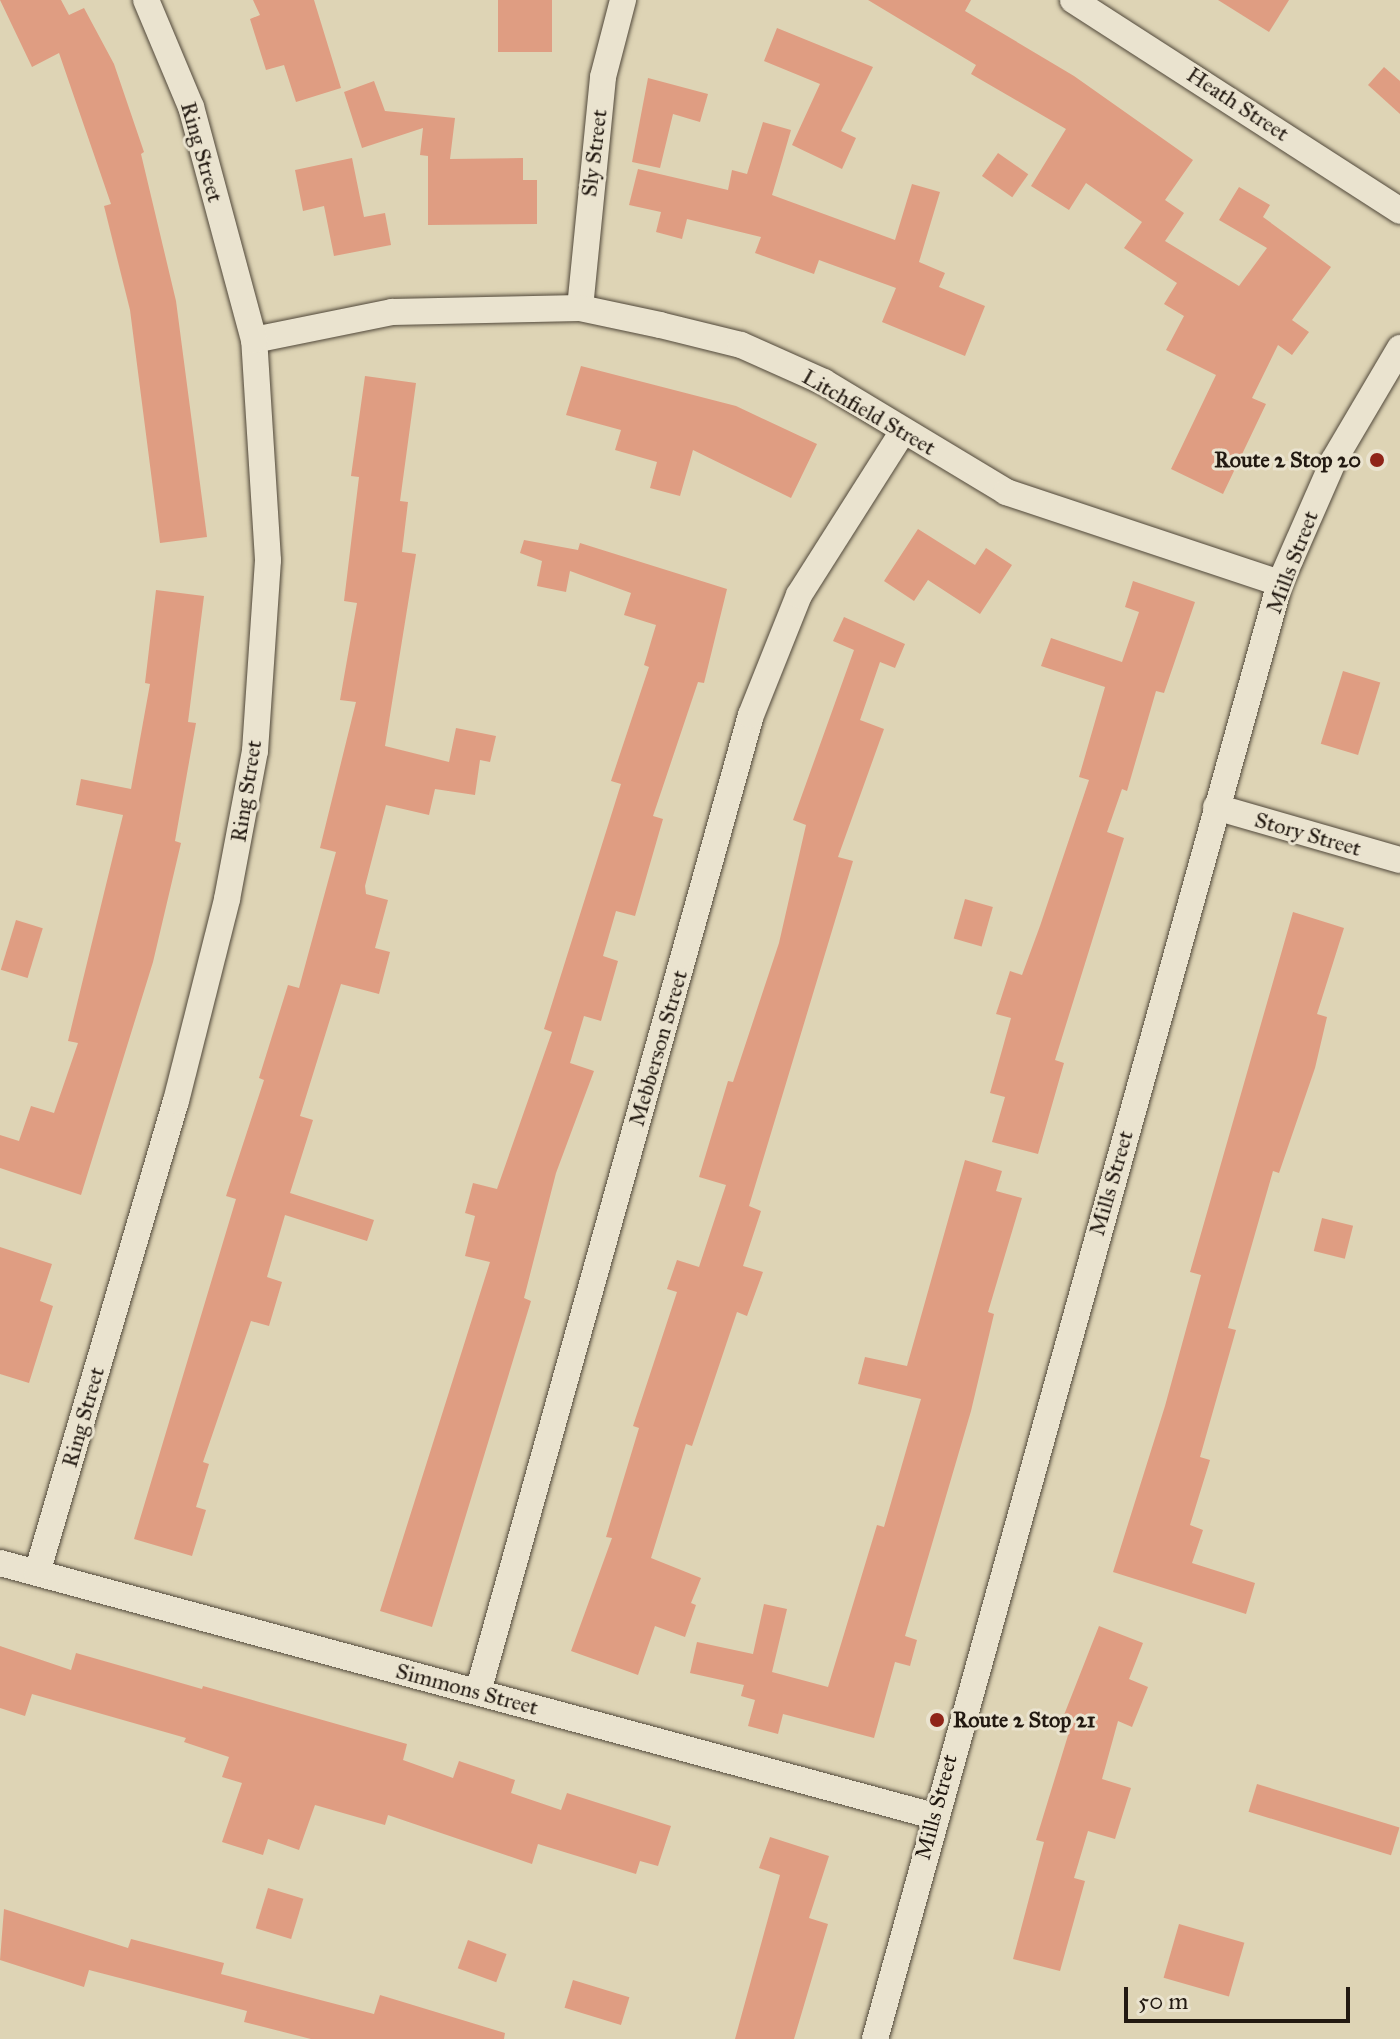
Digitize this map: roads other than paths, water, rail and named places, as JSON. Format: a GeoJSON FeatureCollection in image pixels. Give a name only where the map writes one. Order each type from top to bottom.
{"type":"FeatureCollection","features":[{"type":"Feature","properties":{"kind":"street","name":"Ring Street"},"geometry":{"type":"LineString","coordinates":[[37,1573],[176,1101],[227,899],[255,751],[268,560],[254,340],[191,107],[146,0]]}},
{"type":"Feature","properties":{"kind":"street","name":"Sly Street"},"geometry":{"type":"LineString","coordinates":[[580,308],[603,77],[623,0]]}},
{"type":"Feature","properties":{"kind":"street","name":"Heath Street"},"geometry":{"type":"LineString","coordinates":[[1073,0],[1400,211]]}},
{"type":"Feature","properties":{"kind":"street","name":"Litchfield Street"},"geometry":{"type":"LineString","coordinates":[[254,340],[392,312],[580,308],[741,345],[824,382],[1020,498],[1280,583]]}},
{"type":"Feature","properties":{"kind":"street","name":"Mills Street"},"geometry":{"type":"LineString","coordinates":[[875,2039],[934,1816],[1280,583],[1334,460],[1400,348]]}},
{"type":"Feature","properties":{"kind":"street","name":"Mebberson Street"},"geometry":{"type":"LineString","coordinates":[[478,1692],[751,715],[799,595],[903,431]]}},
{"type":"Feature","properties":{"kind":"street","name":"Story Street"},"geometry":{"type":"LineString","coordinates":[[1216,807],[1400,860]]}},
{"type":"Feature","properties":{"kind":"street","name":"Simmons Street"},"geometry":{"type":"LineString","coordinates":[[0,1563],[934,1816]]}},
{"type":"Feature","properties":{"kind":"place","name":"Route 2 Stop 20"},"geometry":{"type":"Point","coordinates":[1377,460]}},
{"type":"Feature","properties":{"kind":"place","name":"Route 2 Stop 21"},"geometry":{"type":"Point","coordinates":[937,1720]}}]}
